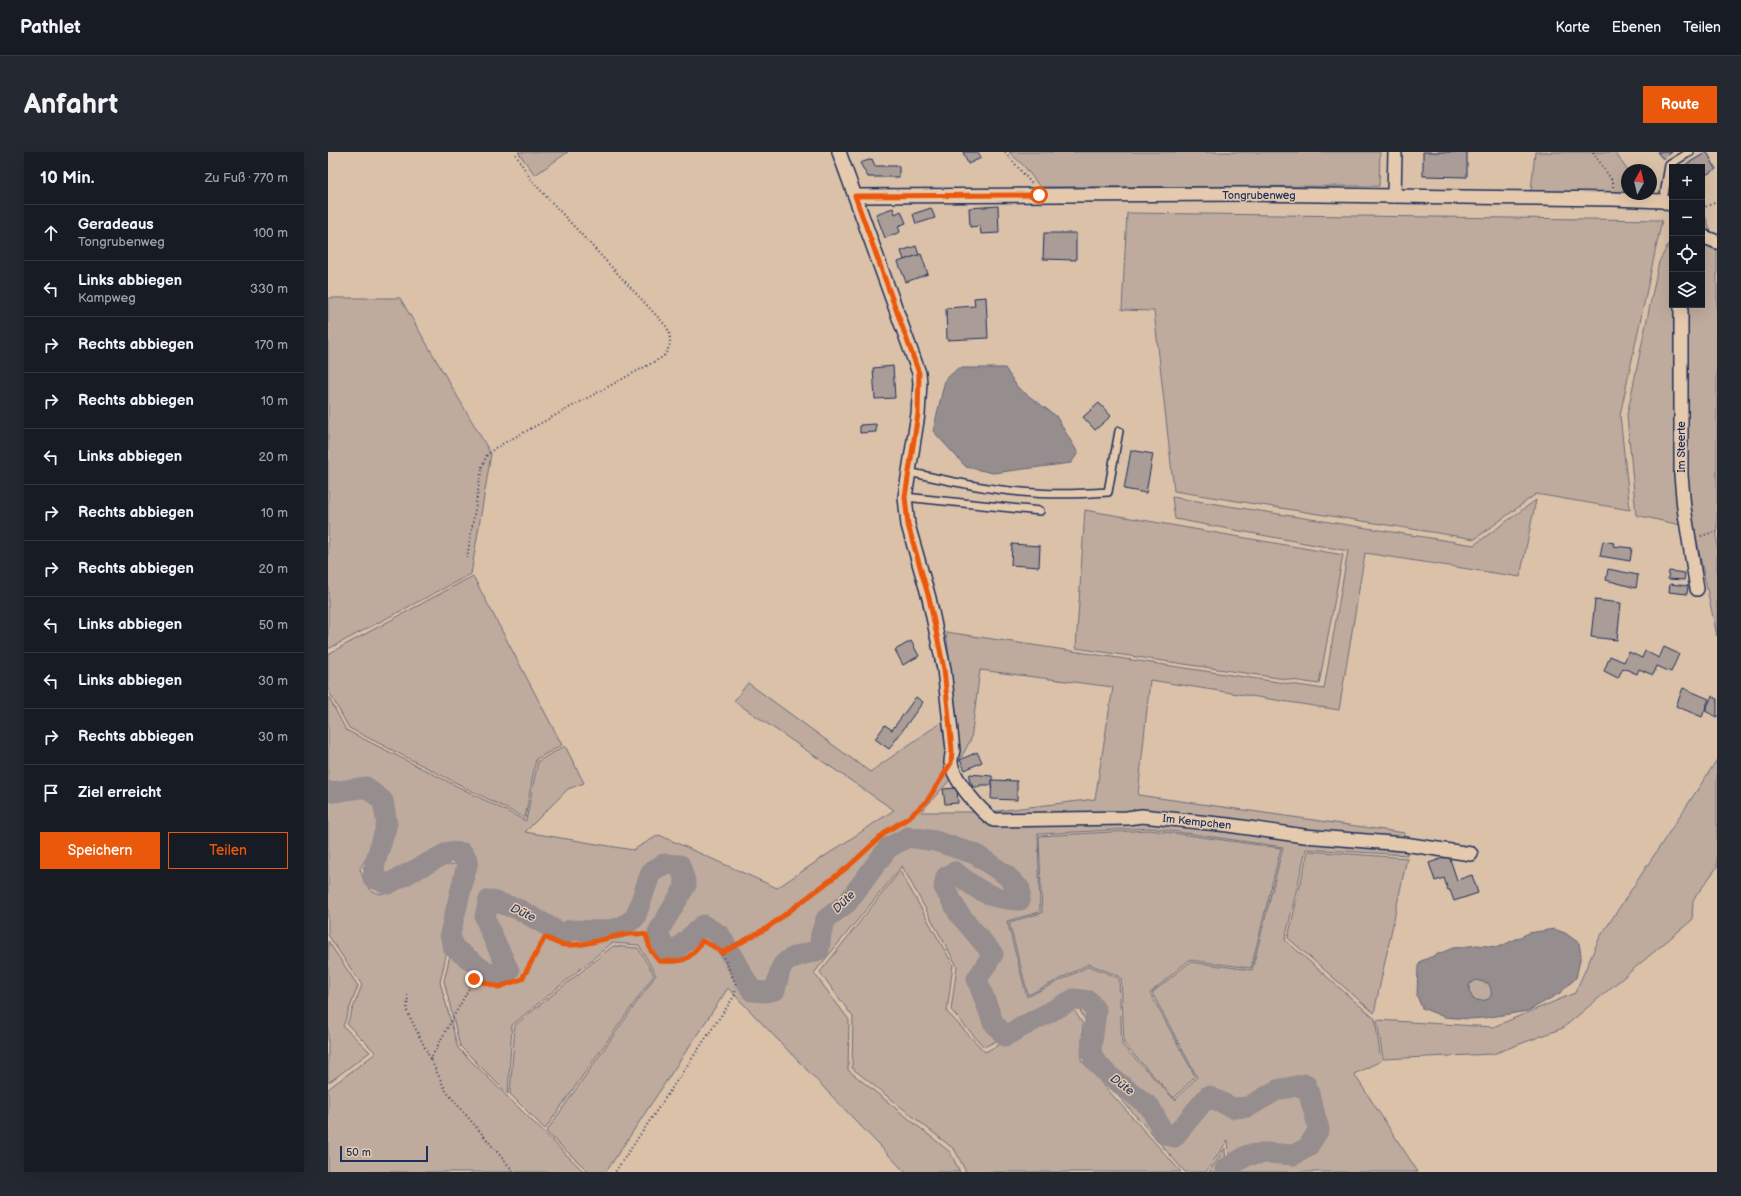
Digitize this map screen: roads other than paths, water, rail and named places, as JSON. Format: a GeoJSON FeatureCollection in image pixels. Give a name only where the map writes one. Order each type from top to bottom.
{"type":"FeatureCollection","features":[{"type":"Feature","properties":{"kind":"street"},"geometry":{"type":"LineString","coordinates":[[839,152],[919,373],[918,414],[905,497]]}},
{"type":"Feature","properties":{"kind":"street"},"geometry":{"type":"LineString","coordinates":[[1394,196],[1395,152]]}},
{"type":"Feature","properties":{"kind":"street","name":"Tongrubenweg"},"geometry":{"type":"LineString","coordinates":[[855,196],[1245,194],[1613,199],[1668,203]]}},
{"type":"Feature","properties":{"kind":"street"},"geometry":{"type":"LineString","coordinates":[[1705,237],[1717,242]]}},
{"type":"Feature","properties":{"kind":"street","name":"Im Steerte"},"geometry":{"type":"LineString","coordinates":[[1681,308],[1681,475],[1689,541],[1697,589]]}},
{"type":"Feature","properties":{"kind":"street","name":"Im Kempchen"},"geometry":{"type":"LineString","coordinates":[[905,497],[908,525],[929,598],[944,669],[952,750],[951,763],[962,787],[984,814],[994,820],[1127,818],[1142,816],[1228,825],[1304,836],[1404,844],[1471,854]]}},
{"type":"Feature","properties":{"kind":"lane","name":"Tongrubenweg"},"geometry":{"type":"LineString","coordinates":[[1668,203],[1669,165],[1690,152]]}},
{"type":"Feature","properties":{"kind":"lane"},"geometry":{"type":"LineString","coordinates":[[908,472],[943,480],[1022,492],[1108,492],[1119,431]]}},
{"type":"Feature","properties":{"kind":"lane"},"geometry":{"type":"LineString","coordinates":[[905,497],[1040,511]]}},
{"type":"Feature","properties":{"kind":"waterway","name":"Düte"},"geometry":{"type":"LineString","coordinates":[[328,791],[333,792],[366,787],[383,801],[387,824],[375,863],[373,878],[388,884],[449,852],[463,853],[468,861],[450,934],[453,947],[486,972],[499,976],[509,971],[485,917],[489,900],[518,909],[564,935],[570,930],[600,931],[620,928],[635,918],[651,872],[664,864],[680,865],[686,885],[658,932],[665,951],[674,952],[703,925],[720,935],[752,991],[765,992],[775,990],[781,968],[785,962],[799,955],[819,950],[821,934],[826,919],[847,903],[888,848],[908,837],[935,841],[975,854],[1006,875],[1020,889],[1020,900],[1010,900],[992,896],[970,884],[955,872],[946,877],[944,887],[959,914],[993,954],[977,979],[993,1022],[1005,1036],[1074,999],[1089,1001],[1096,1011],[1091,1050],[1094,1060],[1107,1074],[1150,1107],[1164,1134],[1174,1137],[1208,1096],[1233,1108],[1248,1107],[1277,1090],[1306,1084],[1319,1129],[1308,1147],[1294,1155],[1267,1153],[1248,1155],[1225,1169],[1226,1172]]}}]}
